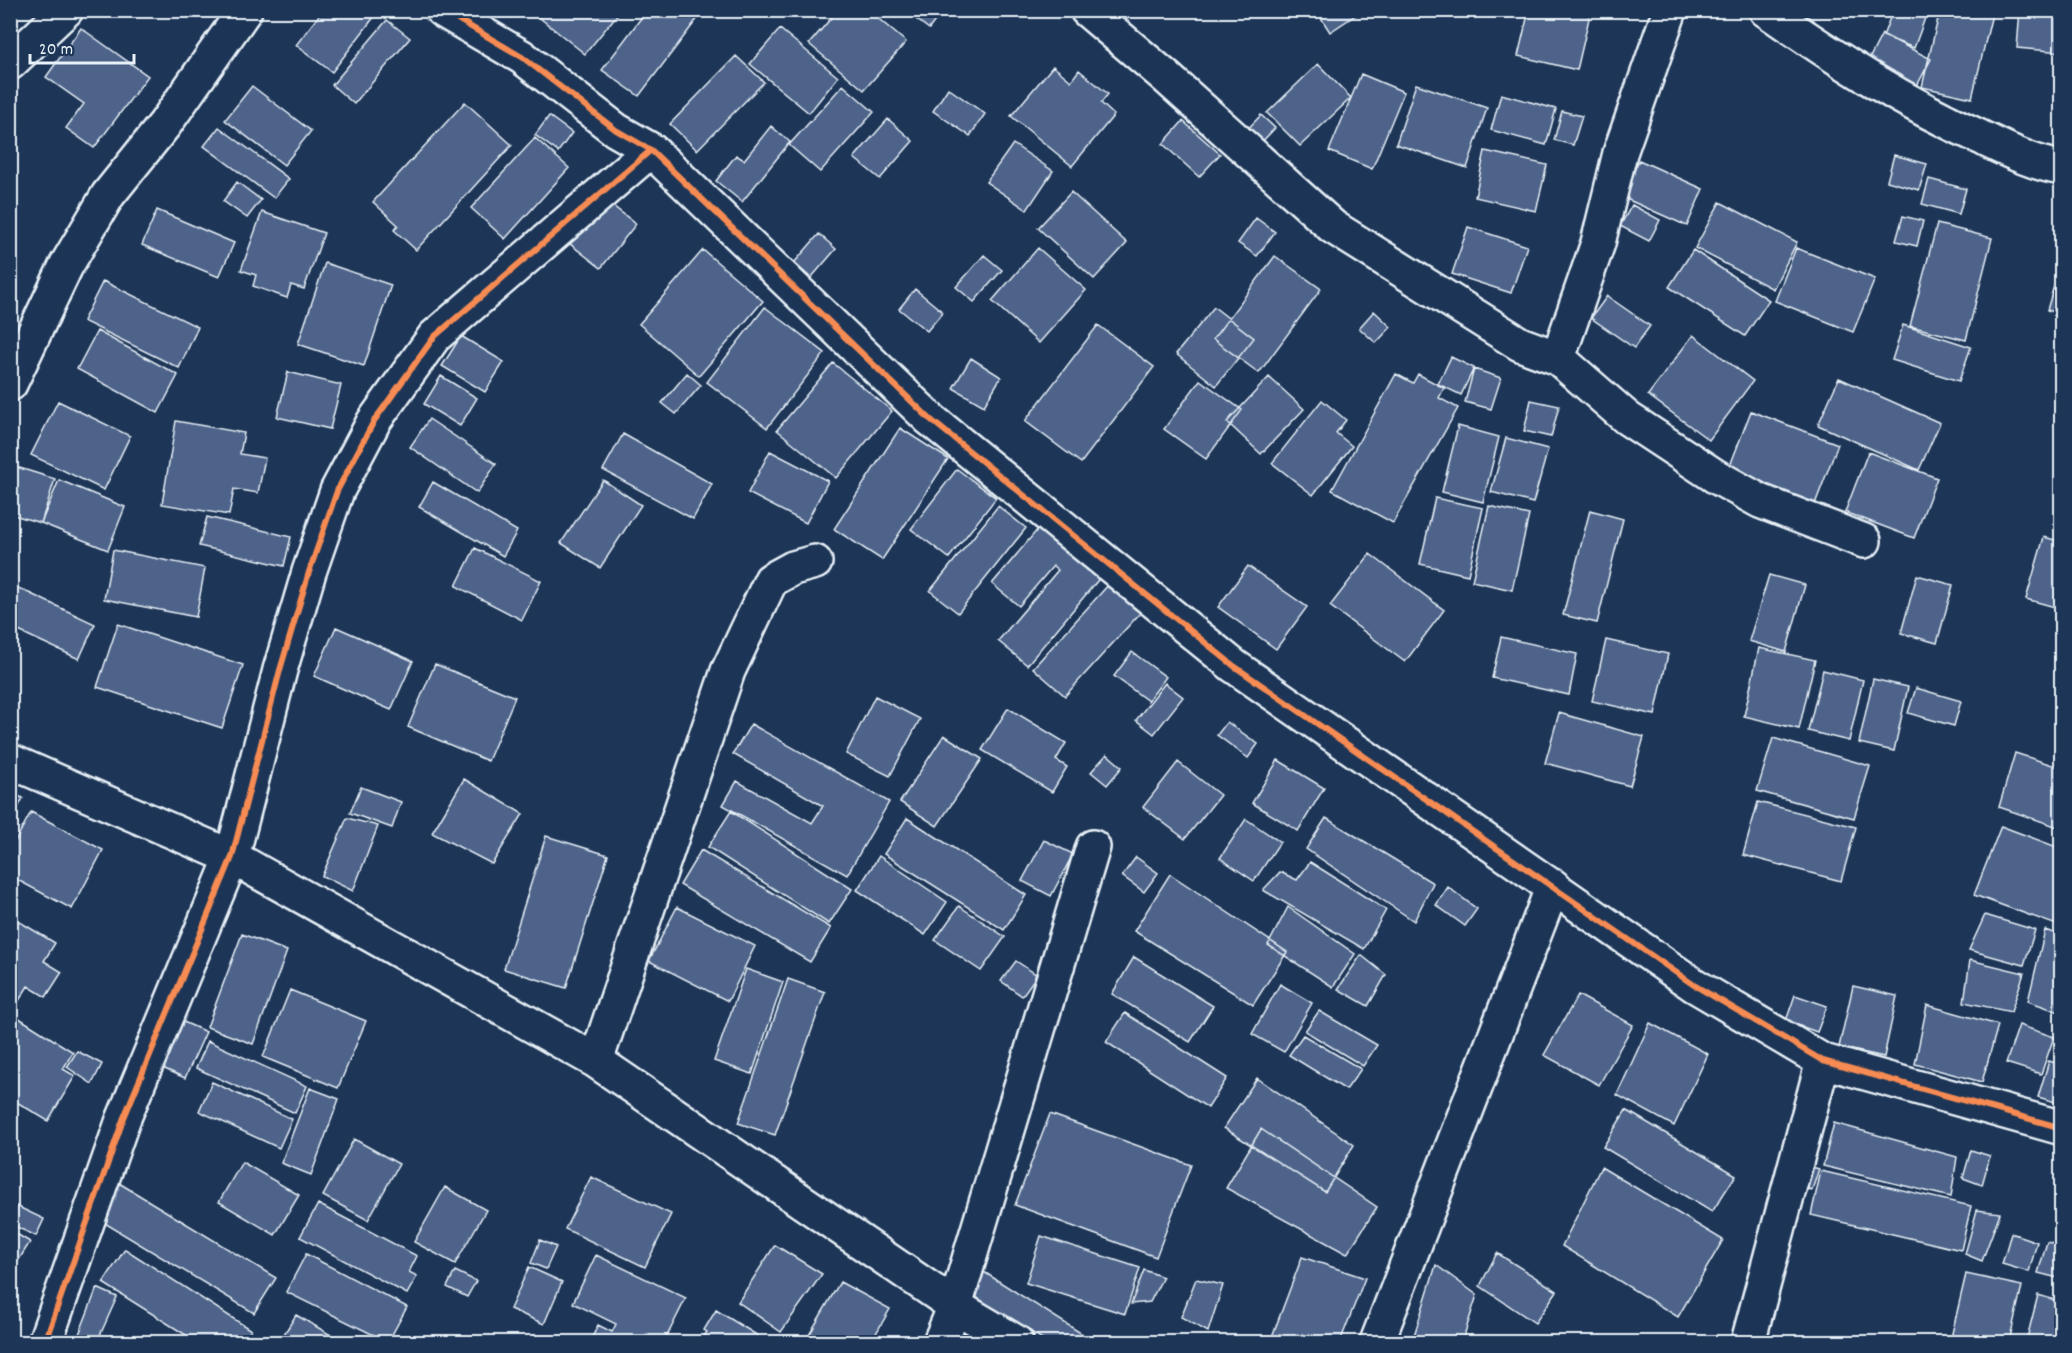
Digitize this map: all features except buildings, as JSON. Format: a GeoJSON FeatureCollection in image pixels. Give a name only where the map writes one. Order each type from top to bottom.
{"type":"FeatureCollection","features":[{"type":"Feature","properties":{"kind":"street"},"geometry":{"type":"LineString","coordinates":[[10,63],[66,10]]}},
{"type":"Feature","properties":{"kind":"street"},"geometry":{"type":"LineString","coordinates":[[10,384],[66,266],[108,195],[165,124],[245,10]]}},
{"type":"Feature","properties":{"kind":"street"},"geometry":{"type":"LineString","coordinates":[[442,10],[522,57],[616,130],[651,150],[948,434],[1234,666],[1694,985],[1823,1061],[2061,1128]]}},
{"type":"Feature","properties":{"kind":"street"},"geometry":{"type":"LineString","coordinates":[[1087,10],[1166,77],[1333,227],[1520,344],[1558,358],[1627,418],[1715,476],[1760,501],[1864,541]]}},
{"type":"Feature","properties":{"kind":"street"},"geometry":{"type":"LineString","coordinates":[[1558,358],[1598,243],[1620,153],[1670,10]]}},
{"type":"Feature","properties":{"kind":"street"},"geometry":{"type":"LineString","coordinates":[[1766,10],[1842,62],[1930,115],[2038,164],[2061,168]]}},
{"type":"Feature","properties":{"kind":"street"},"geometry":{"type":"LineString","coordinates":[[45,1342],[123,1120],[232,857],[280,670],[309,572],[337,491],[374,421],[434,337],[651,150]]}},
{"type":"Feature","properties":{"kind":"street"},"geometry":{"type":"LineString","coordinates":[[596,1060],[728,671],[771,580],[793,568],[815,562]]}},
{"type":"Feature","properties":{"kind":"street"},"geometry":{"type":"LineString","coordinates":[[10,761],[232,857],[596,1060],[954,1306],[1016,1342]]}},
{"type":"Feature","properties":{"kind":"street"},"geometry":{"type":"LineString","coordinates":[[940,1342],[954,1306],[1093,847]]}},
{"type":"Feature","properties":{"kind":"street"},"geometry":{"type":"LineString","coordinates":[[1377,1342],[1553,886]]}},
{"type":"Feature","properties":{"kind":"street"},"geometry":{"type":"LineString","coordinates":[[1748,1342],[1823,1061]]}},
{"type":"Feature","properties":{"kind":"cycle path"},"geometry":{"type":"LineString","coordinates":[[442,10],[522,57],[616,130],[651,150],[930,419],[1234,666],[1694,985],[1823,1061],[2062,1128]]}},
{"type":"Feature","properties":{"kind":"cycle path"},"geometry":{"type":"LineString","coordinates":[[45,1342],[123,1120],[232,857],[280,670],[309,572],[337,491],[374,421],[434,337],[651,150]]}}]}
